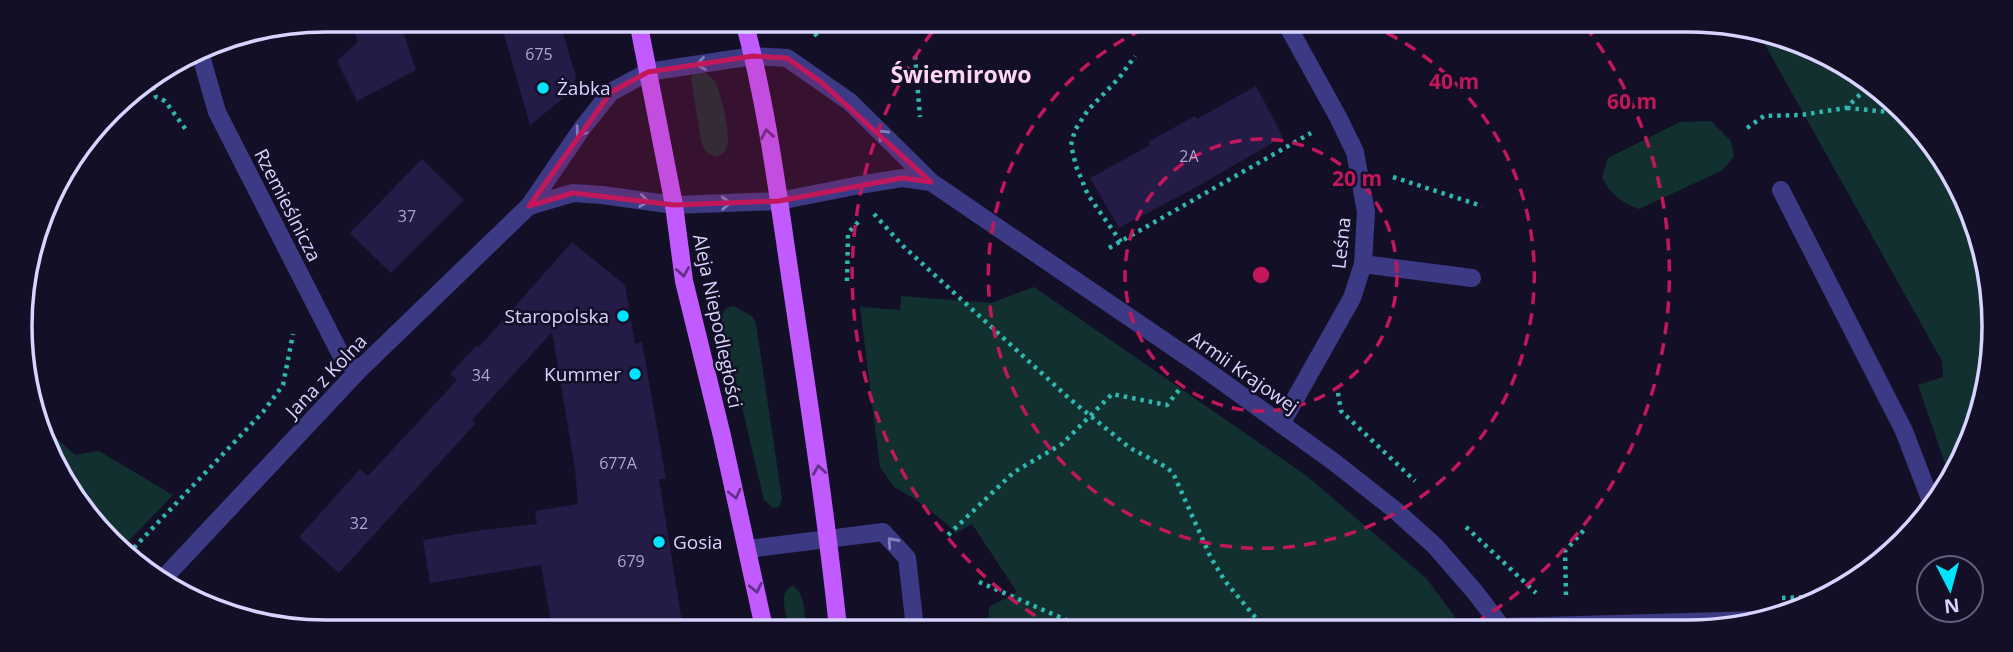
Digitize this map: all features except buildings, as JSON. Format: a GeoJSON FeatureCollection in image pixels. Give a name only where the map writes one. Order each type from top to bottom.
{"type":"FeatureCollection","features":[{"type":"Feature","properties":{"kind":"main road","name":"Aleja Niepodległości"},"geometry":{"type":"LineString","coordinates":[[640,32],[674,205],[684,281],[762,620]]}},
{"type":"Feature","properties":{"kind":"main road"},"geometry":{"type":"LineString","coordinates":[[747,32],[779,201],[828,538],[837,620]]}},
{"type":"Feature","properties":{"kind":"street","name":"Leśna"},"geometry":{"type":"LineString","coordinates":[[1281,424],[1352,298],[1363,264],[1366,212],[1355,152],[1291,32]]}},
{"type":"Feature","properties":{"kind":"street","name":"Armii Krajowej"},"geometry":{"type":"LineString","coordinates":[[648,72],[753,56],[787,58],[850,102],[931,181],[1187,357],[1344,470],[1435,546],[1496,620]]}},
{"type":"Feature","properties":{"kind":"street","name":"Rzemieślnicza"},"geometry":{"type":"LineString","coordinates":[[202,59],[217,112],[341,355],[358,372]]}},
{"type":"Feature","properties":{"kind":"street","name":"Jana z Kolna"},"geometry":{"type":"LineString","coordinates":[[167,574],[358,372],[529,205],[583,127],[611,92],[648,72]]}},
{"type":"Feature","properties":{"kind":"street"},"geometry":{"type":"LineString","coordinates":[[779,201],[902,178],[931,181]]}},
{"type":"Feature","properties":{"kind":"street"},"geometry":{"type":"LineString","coordinates":[[1781,190],[1904,431],[1928,495]]}},
{"type":"Feature","properties":{"kind":"street","name":"Jana z Kolna"},"geometry":{"type":"LineString","coordinates":[[529,205],[573,193],[674,205],[779,201]]}},
{"type":"Feature","properties":{"kind":"street"},"geometry":{"type":"LineString","coordinates":[[1363,264],[1472,278]]}},
{"type":"Feature","properties":{"kind":"street"},"geometry":{"type":"LineString","coordinates":[[748,549],[883,532],[906,558],[914,620]]}},
{"type":"Feature","properties":{"kind":"path"},"geometry":{"type":"LineString","coordinates":[[915,56],[920,117]]}},
{"type":"Feature","properties":{"kind":"path"},"geometry":{"type":"LineString","coordinates":[[1121,242],[1088,195],[1071,145],[1075,130],[1088,110],[1119,78],[1135,56]]}},
{"type":"Feature","properties":{"kind":"path"},"geometry":{"type":"LineString","coordinates":[[153,88],[156,97]]}},
{"type":"Feature","properties":{"kind":"path"},"geometry":{"type":"LineString","coordinates":[[1846,107],[1864,90]]}},
{"type":"Feature","properties":{"kind":"path"},"geometry":{"type":"LineString","coordinates":[[1747,128],[1764,116],[1801,115],[1846,107],[1888,112]]}},
{"type":"Feature","properties":{"kind":"path"},"geometry":{"type":"LineString","coordinates":[[1305,122],[1317,144]]}},
{"type":"Feature","properties":{"kind":"path"},"geometry":{"type":"LineString","coordinates":[[1109,248],[1311,133]]}},
{"type":"Feature","properties":{"kind":"path"},"geometry":{"type":"LineString","coordinates":[[1393,177],[1482,206]]}},
{"type":"Feature","properties":{"kind":"path"},"geometry":{"type":"LineString","coordinates":[[869,209],[903,246],[1090,416],[1130,448],[1173,473],[1211,558],[1225,581],[1258,620]]}},
{"type":"Feature","properties":{"kind":"path"},"geometry":{"type":"LineString","coordinates":[[847,281],[848,233],[862,217]]}},
{"type":"Feature","properties":{"kind":"path"},"geometry":{"type":"LineString","coordinates":[[133,548],[263,412],[283,385],[294,335]]}},
{"type":"Feature","properties":{"kind":"path"},"geometry":{"type":"LineString","coordinates":[[1342,384],[1337,394],[1341,411],[1418,483]]}},
{"type":"Feature","properties":{"kind":"path"},"geometry":{"type":"LineString","coordinates":[[948,535],[1014,472],[1062,444],[1112,394],[1167,405]]}},
{"type":"Feature","properties":{"kind":"path"},"geometry":{"type":"LineString","coordinates":[[1457,520],[1536,593],[1546,596]]}},
{"type":"Feature","properties":{"kind":"path"},"geometry":{"type":"LineString","coordinates":[[1557,600],[1566,599],[1565,551],[1584,530]]}},
{"type":"Feature","properties":{"kind":"path"},"geometry":{"type":"LineString","coordinates":[[979,582],[1066,620]]}},
{"type":"Feature","properties":{"kind":"path"},"geometry":{"type":"LineString","coordinates":[[1777,598],[1802,597]]}},
{"type":"Feature","properties":{"kind":"highlighted area"},"geometry":{"type":"Polygon","coordinates":[[[753,56],[787,58],[821,82],[931,182],[902,178],[779,201],[674,205],[573,193],[529,206],[611,92],[648,72],[753,56]]]}},
{"type":"Feature","properties":{"kind":"green space"},"geometry":{"type":"Polygon","coordinates":[[[1762,42],[1800,54],[1834,71],[1881,105],[1908,132],[1932,162],[1959,213],[1976,269],[1982,326],[1976,383],[1966,421],[1946,466],[1918,385],[1943,377],[1942,361],[1762,42]]]}},
{"type":"Feature","properties":{"kind":"green space"},"geometry":{"type":"Polygon","coordinates":[[[701,71],[715,82],[724,112],[728,143],[725,151],[718,157],[707,152],[701,141],[691,79],[693,74],[701,71]]]}},
{"type":"Feature","properties":{"kind":"green space"},"geometry":{"type":"Polygon","coordinates":[[[1711,121],[1731,141],[1734,157],[1721,171],[1639,209],[1617,197],[1605,183],[1602,177],[1608,158],[1680,122],[1711,121]]]}},
{"type":"Feature","properties":{"kind":"green space"},"geometry":{"type":"Polygon","coordinates":[[[1034,287],[1307,476],[1426,578],[1457,620],[988,620],[989,607],[1017,592],[972,524],[956,533],[915,499],[894,487],[880,467],[860,307],[900,310],[901,296],[991,303],[1034,287]]]}},
{"type":"Feature","properties":{"kind":"green space"},"geometry":{"type":"Polygon","coordinates":[[[734,306],[753,317],[756,324],[782,499],[779,507],[773,508],[764,500],[721,318],[725,309],[734,306]]]}},
{"type":"Feature","properties":{"kind":"green space"},"geometry":{"type":"Polygon","coordinates":[[[52,434],[75,455],[99,451],[173,495],[127,543],[81,490],[52,434]]]}},
{"type":"Feature","properties":{"kind":"green space"},"geometry":{"type":"Polygon","coordinates":[[[793,586],[800,594],[805,620],[787,620],[784,598],[788,588],[793,586]]]}},
{"type":"Feature","properties":{"kind":"place","name":"Żabka"},"geometry":{"type":"Point","coordinates":[543,88]}},
{"type":"Feature","properties":{"kind":"place","name":"Staropolska"},"geometry":{"type":"Point","coordinates":[623,316]}},
{"type":"Feature","properties":{"kind":"place","name":"Kummer"},"geometry":{"type":"Point","coordinates":[635,374]}},
{"type":"Feature","properties":{"kind":"place","name":"Gosia"},"geometry":{"type":"Point","coordinates":[659,542]}},
{"type":"Feature","properties":{"kind":"district","name":"Świemirowo"},"geometry":{"type":"Point","coordinates":[961,75]}}]}
